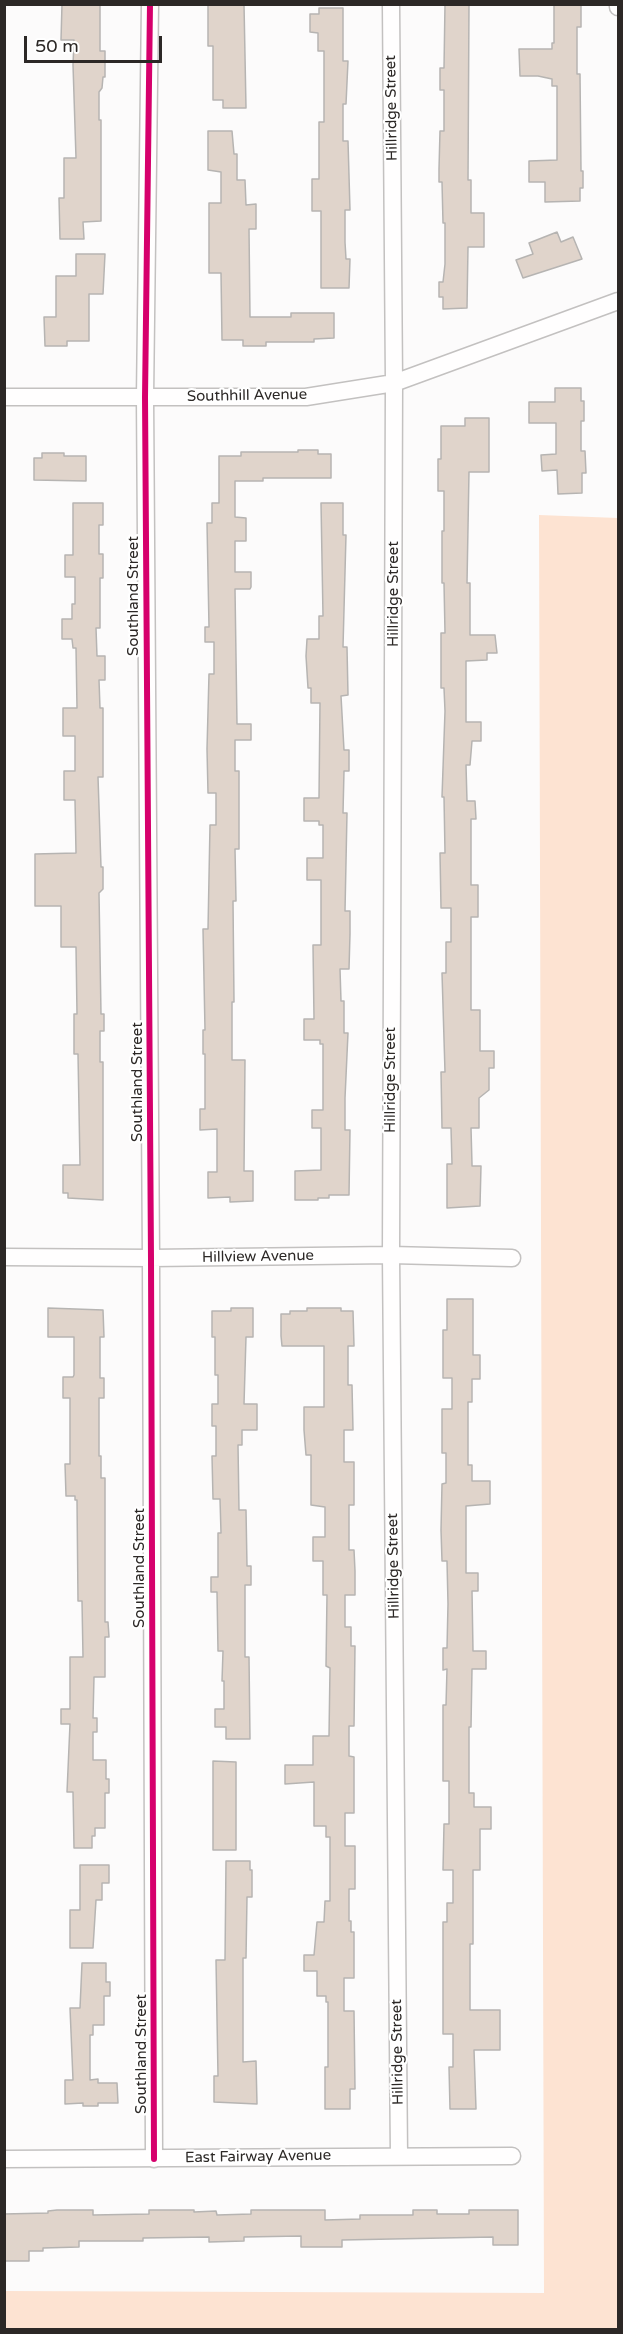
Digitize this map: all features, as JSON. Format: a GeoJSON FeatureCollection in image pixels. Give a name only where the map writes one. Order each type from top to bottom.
{"type":"FeatureCollection","features":[{"type":"Feature","properties":{"kind":"street","name":"Southland Street"},"geometry":{"type":"LineString","coordinates":[[150,4],[145,397],[154,2159]]}},
{"type":"Feature","properties":{"kind":"street","name":"Hillridge Street"},"geometry":{"type":"LineString","coordinates":[[391,4],[394,383],[391,1255],[399,2156]]}},
{"type":"Feature","properties":{"kind":"street","name":"Southhill Avenue"},"geometry":{"type":"LineString","coordinates":[[4,397],[306,397],[394,383],[618,301]]}},
{"type":"Feature","properties":{"kind":"street","name":"Hillview Avenue"},"geometry":{"type":"LineString","coordinates":[[4,1257],[391,1255],[512,1258]]}},
{"type":"Feature","properties":{"kind":"street","name":"East Fairway Avenue"},"geometry":{"type":"LineString","coordinates":[[4,2159],[512,2156]]}},
{"type":"Feature","properties":{"kind":"shaded area"},"geometry":{"type":"Polygon","coordinates":[[[539,515],[618,518],[618,2329],[5,2329],[5,2291],[544,2293],[539,515]]]}},
{"type":"Feature","properties":{"kind":"building"},"geometry":{"type":"Polygon","coordinates":[[[62,4],[100,4],[100,51],[105,51],[105,77],[103,77],[102,88],[99,92],[101,221],[83,222],[84,239],[60,239],[59,198],[64,198],[64,158],[76,158],[74,40],[61,40],[62,4]]]}},
{"type":"Feature","properties":{"kind":"building"},"geometry":{"type":"Polygon","coordinates":[[[208,4],[244,4],[246,108],[223,108],[223,100],[213,100],[213,46],[208,46],[208,4]]]}},
{"type":"Feature","properties":{"kind":"building"},"geometry":{"type":"Polygon","coordinates":[[[445,4],[469,4],[468,180],[471,180],[471,213],[484,213],[484,247],[468,247],[467,308],[443,309],[443,297],[439,297],[439,282],[443,282],[445,264],[445,223],[443,223],[442,182],[439,182],[439,169],[440,131],[444,131],[444,90],[440,90],[440,68],[444,68],[445,4]]]}},
{"type":"Feature","properties":{"kind":"building"},"geometry":{"type":"Polygon","coordinates":[[[554,4],[581,5],[581,27],[577,27],[581,171],[583,171],[580,201],[545,202],[545,182],[529,182],[529,161],[557,160],[557,86],[552,86],[552,79],[520,76],[519,49],[552,49],[554,4]]]}},
{"type":"Feature","properties":{"kind":"building"},"geometry":{"type":"Polygon","coordinates":[[[319,8],[343,8],[343,61],[348,61],[346,104],[343,104],[343,141],[348,141],[350,210],[345,210],[345,242],[346,259],[350,259],[349,288],[321,288],[321,211],[312,211],[312,179],[319,179],[319,122],[324,122],[324,51],[318,51],[318,33],[310,32],[310,14],[319,14],[319,8]]]}},
{"type":"Feature","properties":{"kind":"building"},"geometry":{"type":"Polygon","coordinates":[[[208,131],[232,131],[234,154],[237,154],[237,180],[245,180],[246,205],[256,204],[256,229],[249,229],[250,317],[291,317],[291,313],[334,313],[334,338],[314,339],[314,342],[266,342],[266,346],[243,346],[243,340],[222,340],[221,273],[209,273],[209,203],[221,203],[221,172],[208,170],[208,131]]]}},
{"type":"Feature","properties":{"kind":"building"},"geometry":{"type":"Polygon","coordinates":[[[557,232],[561,242],[573,237],[582,259],[523,278],[516,260],[533,254],[529,243],[557,232]]]}},
{"type":"Feature","properties":{"kind":"building"},"geometry":{"type":"Polygon","coordinates":[[[76,254],[105,254],[103,294],[89,294],[89,341],[67,341],[67,346],[45,346],[44,317],[56,317],[56,276],[76,276],[76,254]]]}},
{"type":"Feature","properties":{"kind":"building"},"geometry":{"type":"Polygon","coordinates":[[[555,388],[581,388],[581,401],[584,401],[584,421],[581,421],[581,451],[585,451],[586,473],[582,473],[582,493],[558,494],[557,470],[542,471],[541,455],[556,454],[556,423],[529,423],[529,402],[555,402],[555,388]]]}},
{"type":"Feature","properties":{"kind":"building"},"geometry":{"type":"Polygon","coordinates":[[[465,418],[489,418],[489,472],[469,472],[467,583],[470,583],[470,635],[495,635],[497,653],[487,653],[487,660],[466,661],[466,722],[481,722],[481,741],[472,741],[470,765],[466,765],[467,801],[475,801],[476,819],[471,819],[471,885],[478,885],[478,917],[471,917],[471,1010],[480,1010],[480,1051],[494,1051],[494,1068],[489,1068],[489,1090],[479,1098],[479,1128],[471,1128],[472,1166],[481,1166],[480,1206],[447,1208],[447,1164],[452,1164],[451,1128],[442,1128],[441,1072],[445,1072],[442,973],[446,973],[446,942],[451,942],[451,908],[441,908],[440,853],[445,853],[444,797],[442,797],[445,711],[444,688],[441,688],[441,633],[445,633],[444,583],[442,583],[444,491],[438,491],[438,459],[441,459],[441,426],[465,426],[465,418]]]}},
{"type":"Feature","properties":{"kind":"building"},"geometry":{"type":"Polygon","coordinates":[[[298,450],[318,450],[318,454],[331,454],[331,478],[263,478],[263,481],[235,481],[235,517],[246,518],[246,541],[235,541],[235,572],[251,572],[250,589],[235,589],[237,724],[251,724],[251,740],[235,740],[235,771],[239,771],[239,849],[235,849],[236,901],[233,901],[232,1060],[245,1060],[244,1171],[253,1171],[253,1201],[230,1202],[230,1197],[208,1198],[208,1172],[217,1172],[217,1129],[200,1130],[200,1109],[205,1109],[203,929],[208,929],[210,825],[216,825],[216,793],[208,793],[209,674],[214,674],[214,642],[205,642],[205,627],[209,627],[207,523],[212,523],[212,503],[219,503],[219,456],[241,456],[241,452],[298,452],[298,450]]]}},
{"type":"Feature","properties":{"kind":"building"},"geometry":{"type":"Polygon","coordinates":[[[42,453],[86,456],[86,481],[34,480],[34,458],[42,458],[42,453]]]}},
{"type":"Feature","properties":{"kind":"building"},"geometry":{"type":"Polygon","coordinates":[[[73,503],[103,503],[103,525],[99,525],[99,554],[103,554],[103,578],[100,578],[100,628],[96,628],[97,656],[105,656],[105,680],[99,680],[100,708],[103,708],[103,777],[98,777],[101,867],[103,867],[103,889],[99,893],[101,1014],[104,1014],[104,1031],[100,1031],[100,1062],[103,1062],[103,1200],[68,1198],[68,1193],[63,1193],[63,1165],[80,1165],[78,1054],[74,1054],[74,1014],[77,1014],[76,947],[61,947],[61,906],[35,906],[35,854],[76,853],[75,800],[64,800],[64,771],[75,771],[75,736],[63,736],[63,708],[77,708],[76,648],[73,648],[72,639],[62,639],[62,619],[72,619],[72,604],[75,604],[75,577],[65,577],[65,555],[73,555],[73,503]]]}},
{"type":"Feature","properties":{"kind":"building"},"geometry":{"type":"Polygon","coordinates":[[[321,503],[343,503],[343,535],[346,535],[343,647],[347,647],[348,695],[341,696],[344,750],[349,750],[349,771],[344,771],[343,813],[347,813],[345,911],[350,911],[350,934],[349,969],[340,969],[341,1001],[344,1001],[344,1033],[348,1033],[345,1130],[350,1130],[349,1195],[329,1195],[329,1198],[318,1198],[318,1200],[295,1200],[295,1171],[321,1170],[321,1128],[312,1128],[312,1110],[323,1110],[323,1044],[320,1044],[320,1040],[304,1040],[304,1019],[314,1019],[313,945],[321,945],[321,880],[307,880],[307,858],[323,858],[323,825],[319,825],[319,821],[304,821],[304,798],[319,798],[320,703],[311,703],[306,656],[307,639],[319,639],[319,616],[323,616],[321,503]]]}},
{"type":"Feature","properties":{"kind":"building"},"geometry":{"type":"Polygon","coordinates":[[[447,1299],[473,1299],[473,1355],[480,1355],[480,1379],[472,1379],[472,1402],[468,1402],[468,1465],[472,1465],[472,1481],[490,1481],[490,1504],[466,1506],[466,1573],[478,1573],[478,1591],[472,1591],[473,1651],[486,1651],[486,1669],[472,1669],[469,1793],[474,1793],[474,1807],[491,1807],[491,1829],[480,1829],[480,1870],[473,1870],[470,2010],[500,2010],[500,2050],[474,2050],[476,2109],[450,2109],[449,2067],[453,2067],[453,2034],[443,2034],[443,1922],[447,1922],[447,1903],[453,1903],[453,1870],[443,1870],[444,1824],[449,1824],[449,1781],[443,1781],[443,1705],[446,1705],[447,1669],[443,1670],[443,1648],[447,1648],[448,1604],[447,1561],[442,1561],[441,1530],[442,1484],[446,1483],[446,1453],[442,1453],[442,1409],[452,1409],[452,1378],[443,1378],[443,1330],[447,1330],[447,1299]]]}},
{"type":"Feature","properties":{"kind":"building"},"geometry":{"type":"Polygon","coordinates":[[[48,1308],[103,1310],[104,1337],[100,1337],[100,1378],[104,1378],[104,1398],[99,1398],[99,1456],[101,1456],[101,1478],[105,1478],[105,1622],[108,1622],[109,1637],[105,1637],[105,1677],[94,1677],[93,1718],[97,1718],[97,1732],[93,1732],[93,1760],[106,1760],[109,1793],[105,1793],[105,1828],[95,1828],[92,1848],[74,1848],[73,1792],[67,1792],[70,1724],[61,1724],[61,1709],[70,1709],[70,1657],[83,1657],[82,1601],[78,1601],[77,1500],[75,1496],[66,1496],[65,1464],[70,1464],[70,1398],[63,1398],[63,1377],[74,1375],[74,1337],[48,1337],[48,1308]]]}},
{"type":"Feature","properties":{"kind":"building"},"geometry":{"type":"Polygon","coordinates":[[[231,1308],[253,1308],[253,1337],[246,1337],[244,1404],[257,1404],[257,1430],[242,1430],[242,1445],[238,1445],[239,1510],[246,1510],[247,1566],[251,1566],[251,1585],[245,1585],[245,1657],[249,1657],[250,1739],[226,1739],[226,1727],[215,1727],[215,1709],[224,1709],[224,1681],[222,1681],[223,1651],[218,1651],[217,1592],[211,1592],[211,1577],[218,1577],[218,1533],[221,1533],[220,1499],[213,1499],[212,1456],[216,1456],[216,1426],[212,1426],[212,1404],[218,1404],[218,1375],[215,1375],[212,1311],[231,1311],[231,1308]]]}},
{"type":"Feature","properties":{"kind":"building"},"geometry":{"type":"Polygon","coordinates":[[[307,1308],[341,1308],[341,1311],[353,1311],[354,1346],[348,1346],[348,1385],[352,1385],[353,1430],[344,1430],[344,1462],[354,1462],[354,1505],[349,1505],[349,1550],[354,1550],[355,1571],[355,1595],[345,1595],[345,1627],[351,1627],[351,1646],[355,1646],[354,1726],[349,1726],[349,1756],[354,1757],[354,1813],[345,1813],[345,1846],[355,1846],[355,1889],[349,1889],[349,1921],[351,1921],[351,1932],[354,1932],[354,1978],[344,1978],[344,2011],[354,2011],[355,2089],[350,2089],[350,2109],[325,2109],[325,2067],[328,2067],[328,2002],[326,2002],[326,1996],[317,1996],[317,1971],[304,1971],[304,1955],[314,1955],[317,1922],[324,1922],[325,1901],[330,1901],[330,1837],[326,1837],[326,1826],[314,1826],[314,1782],[285,1784],[285,1765],[313,1765],[313,1736],[329,1736],[330,1668],[326,1666],[327,1595],[323,1595],[323,1561],[313,1561],[313,1537],[325,1537],[325,1507],[311,1505],[311,1455],[306,1455],[304,1430],[304,1407],[324,1407],[324,1346],[282,1346],[281,1336],[281,1314],[290,1314],[290,1311],[307,1311],[307,1308]]]}},
{"type":"Feature","properties":{"kind":"building"},"geometry":{"type":"Polygon","coordinates":[[[213,1761],[236,1762],[236,1850],[213,1850],[213,1761]]]}},
{"type":"Feature","properties":{"kind":"building"},"geometry":{"type":"Polygon","coordinates":[[[226,1861],[250,1861],[250,1870],[252,1870],[252,1897],[247,1897],[246,1958],[243,1958],[243,2062],[256,2061],[257,2104],[214,2102],[214,2076],[218,2076],[216,1960],[225,1960],[226,1861]]]}},
{"type":"Feature","properties":{"kind":"building"},"geometry":{"type":"Polygon","coordinates":[[[80,1865],[109,1865],[109,1883],[102,1883],[102,1900],[96,1900],[93,1948],[70,1948],[70,1910],[80,1910],[80,1865]]]}},
{"type":"Feature","properties":{"kind":"building"},"geometry":{"type":"Polygon","coordinates":[[[82,1963],[106,1963],[106,1982],[110,1982],[110,1996],[104,1996],[104,2025],[93,2025],[93,2035],[90,2035],[90,2080],[98,2079],[98,2083],[117,2083],[118,2103],[98,2103],[98,2106],[83,2106],[83,2103],[65,2104],[65,2080],[73,2080],[70,2008],[80,2008],[82,1963]]]}},
{"type":"Feature","properties":{"kind":"building"},"geometry":{"type":"Polygon","coordinates":[[[93,2210],[93,2215],[149,2214],[149,2210],[194,2210],[194,2212],[216,2211],[217,2215],[251,2214],[251,2210],[325,2210],[325,2220],[360,2219],[360,2215],[413,2215],[413,2210],[437,2210],[437,2214],[469,2214],[469,2210],[518,2210],[518,2245],[493,2245],[493,2237],[342,2240],[342,2247],[301,2247],[301,2236],[244,2237],[244,2241],[209,2242],[209,2237],[143,2238],[143,2241],[79,2241],[79,2247],[43,2248],[43,2251],[29,2251],[29,2261],[4,2261],[4,2214],[48,2213],[48,2211],[93,2210]]]}},
{"type":"Feature","properties":{"kind":"cycle path"},"geometry":{"type":"LineString","coordinates":[[150,4],[145,397],[154,2159]]}}]}
